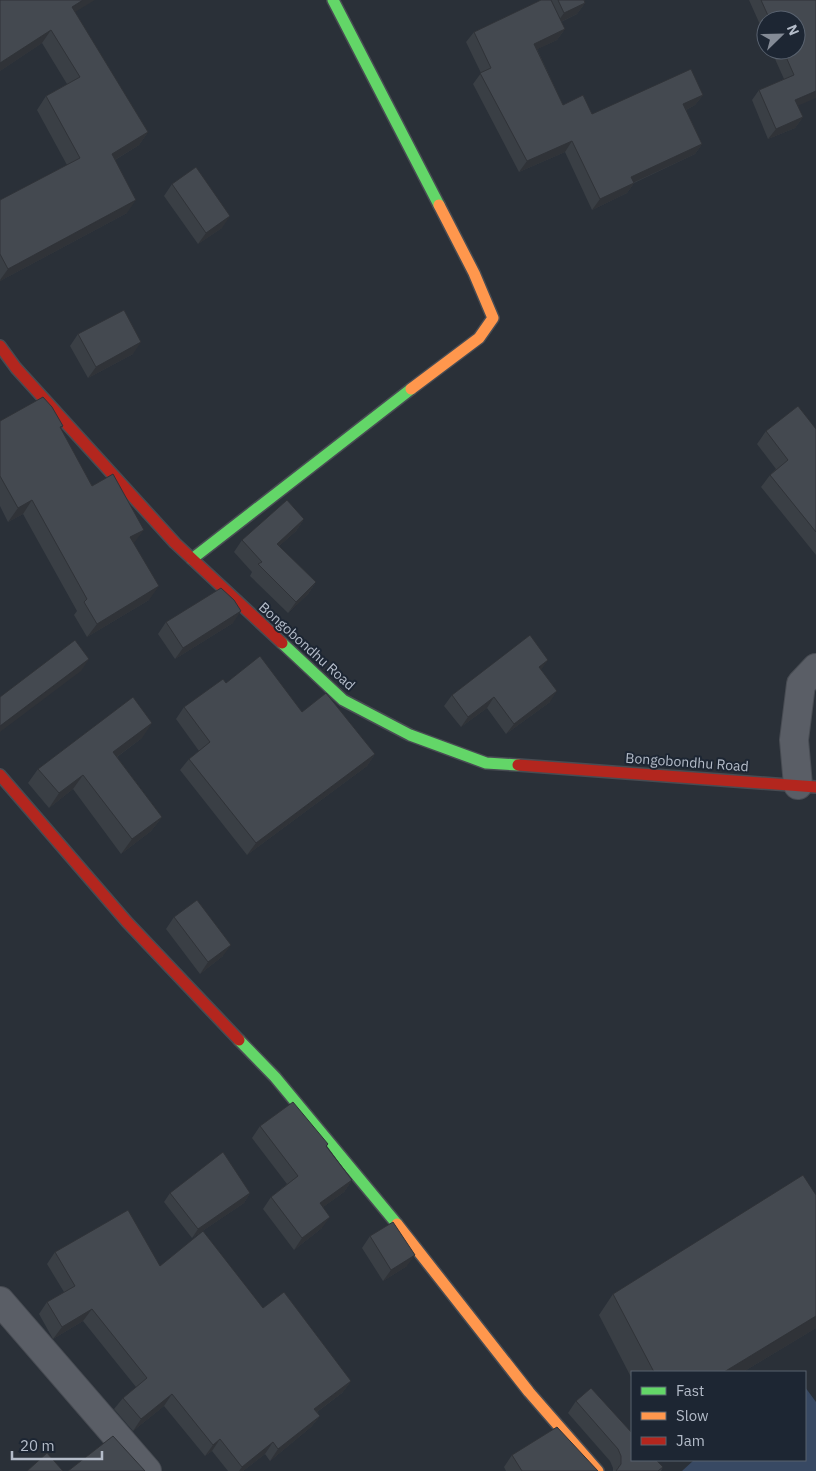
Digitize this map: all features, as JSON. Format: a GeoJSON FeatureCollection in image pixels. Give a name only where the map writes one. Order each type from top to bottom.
{"type":"FeatureCollection","features":[{"type":"Feature","properties":{"kind":"street"},"geometry":{"type":"LineString","coordinates":[[192,559],[367,422],[479,338],[493,318],[474,273],[333,0]]}},
{"type":"Feature","properties":{"kind":"street","name":"Bongobondhu Road"},"geometry":{"type":"LineString","coordinates":[[0,346],[16,368],[192,559],[343,700],[410,735],[486,762],[807,786]]}},
{"type":"Feature","properties":{"kind":"street"},"geometry":{"type":"LineString","coordinates":[[807,786],[794,740],[801,684],[816,668]]}},
{"type":"Feature","properties":{"kind":"street"},"geometry":{"type":"LineString","coordinates":[[0,775],[127,922],[275,1077],[392,1218],[529,1392],[598,1471]]}},
{"type":"Feature","properties":{"kind":"street"},"geometry":{"type":"LineString","coordinates":[[0,1301],[147,1471]]}},
{"type":"Feature","properties":{"kind":"water"},"geometry":{"type":"Polygon","coordinates":[[[806,1388],[816,1402],[816,1471],[682,1471],[693,1461],[806,1461],[806,1388]]]}},
{"type":"Feature","properties":{"kind":"building"},"geometry":{"type":"Polygon","coordinates":[[[0,0],[83,0],[72,7],[148,132],[112,154],[136,200],[8,269],[0,254],[0,200],[80,158],[46,96],[80,77],[51,30],[0,63],[0,0]]]}},
{"type":"Feature","properties":{"kind":"building"},"geometry":{"type":"Polygon","coordinates":[[[541,0],[551,0],[565,29],[534,44],[563,105],[583,95],[592,114],[691,69],[703,95],[683,104],[702,144],[631,177],[634,183],[600,199],[572,141],[527,161],[480,73],[491,68],[474,32],[541,0]]]}},
{"type":"Feature","properties":{"kind":"building"},"geometry":{"type":"Polygon","coordinates":[[[558,0],[584,0],[585,3],[564,13],[558,0]]]}},
{"type":"Feature","properties":{"kind":"building"},"geometry":{"type":"Polygon","coordinates":[[[761,0],[816,0],[816,91],[795,100],[803,117],[776,129],[759,90],[794,75],[787,60],[806,60],[806,10],[766,10],[761,0]]]}},
{"type":"Feature","properties":{"kind":"building"},"geometry":{"type":"Polygon","coordinates":[[[196,167],[230,216],[206,233],[172,184],[196,167]]]}},
{"type":"Feature","properties":{"kind":"building"},"geometry":{"type":"Polygon","coordinates":[[[124,310],[141,342],[96,367],[78,334],[124,310]]]}},
{"type":"Feature","properties":{"kind":"building"},"geometry":{"type":"Polygon","coordinates":[[[43,397],[52,407],[63,426],[60,427],[92,486],[113,474],[144,530],[130,537],[159,586],[97,624],[84,602],[87,599],[32,500],[18,508],[0,476],[0,421],[43,397]]]}},
{"type":"Feature","properties":{"kind":"building"},"geometry":{"type":"Polygon","coordinates":[[[798,406],[816,429],[816,532],[770,475],[788,460],[766,431],[798,406]]]}},
{"type":"Feature","properties":{"kind":"building"},"geometry":{"type":"Polygon","coordinates":[[[287,500],[304,519],[277,544],[316,582],[296,602],[258,564],[262,562],[242,540],[287,500]]]}},
{"type":"Feature","properties":{"kind":"building"},"geometry":{"type":"Polygon","coordinates":[[[221,588],[234,600],[241,611],[183,648],[166,622],[221,588]]]}},
{"type":"Feature","properties":{"kind":"building"},"geometry":{"type":"Polygon","coordinates":[[[530,635],[548,660],[539,667],[557,691],[514,724],[494,697],[468,717],[452,695],[530,635]]]}},
{"type":"Feature","properties":{"kind":"building"},"geometry":{"type":"Polygon","coordinates":[[[75,640],[89,659],[0,726],[0,697],[75,640]]]}},
{"type":"Feature","properties":{"kind":"building"},"geometry":{"type":"Polygon","coordinates":[[[260,656],[302,712],[326,693],[375,754],[256,843],[189,759],[210,742],[184,707],[223,679],[226,683],[260,656]]]}},
{"type":"Feature","properties":{"kind":"building"},"geometry":{"type":"Polygon","coordinates":[[[133,697],[152,723],[113,752],[162,817],[132,839],[83,775],[59,793],[38,769],[133,697]]]}},
{"type":"Feature","properties":{"kind":"building"},"geometry":{"type":"Polygon","coordinates":[[[197,900],[231,945],[208,962],[174,917],[197,900]]]}},
{"type":"Feature","properties":{"kind":"building"},"geometry":{"type":"Polygon","coordinates":[[[293,1102],[328,1144],[326,1146],[352,1180],[320,1203],[330,1217],[302,1238],[271,1197],[298,1176],[260,1126],[293,1102]]]}},
{"type":"Feature","properties":{"kind":"building"},"geometry":{"type":"Polygon","coordinates":[[[223,1152],[250,1193],[198,1229],[170,1193],[223,1152]]]}},
{"type":"Feature","properties":{"kind":"building"},"geometry":{"type":"Polygon","coordinates":[[[803,1175],[816,1195],[816,1316],[726,1371],[653,1371],[613,1294],[803,1175]]]}},
{"type":"Feature","properties":{"kind":"building"},"geometry":{"type":"Polygon","coordinates":[[[128,1210],[160,1266],[203,1231],[263,1308],[284,1292],[351,1381],[314,1409],[320,1416],[278,1449],[273,1442],[242,1467],[220,1439],[213,1445],[172,1394],[141,1419],[123,1398],[147,1378],[92,1309],[62,1327],[47,1302],[75,1286],[55,1252],[128,1210]]]}},
{"type":"Feature","properties":{"kind":"building"},"geometry":{"type":"Polygon","coordinates":[[[393,1222],[415,1255],[391,1270],[370,1236],[393,1222]]]}},
{"type":"Feature","properties":{"kind":"building"},"geometry":{"type":"Polygon","coordinates":[[[591,1388],[631,1432],[631,1461],[657,1461],[663,1467],[658,1471],[616,1471],[621,1464],[621,1456],[618,1449],[576,1401],[591,1388]]]}},
{"type":"Feature","properties":{"kind":"building"},"geometry":{"type":"Polygon","coordinates":[[[557,1427],[598,1471],[522,1471],[512,1455],[557,1427]]]}},
{"type":"Feature","properties":{"kind":"building"},"geometry":{"type":"Polygon","coordinates":[[[113,1436],[145,1471],[68,1471],[113,1436]]]}},
{"type":"Feature","properties":{"kind":"building"},"geometry":{"type":"Polygon","coordinates":[[[47,1453],[63,1471],[27,1471],[47,1453]]]}},
{"type":"Feature","properties":{"kind":"traffic: fast"},"geometry":{"type":"LineString","coordinates":[[333,0],[439,205]]}},
{"type":"Feature","properties":{"kind":"traffic: fast"},"geometry":{"type":"LineString","coordinates":[[192,559],[411,389]]}},
{"type":"Feature","properties":{"kind":"traffic: fast"},"geometry":{"type":"LineString","coordinates":[[282,643],[343,700],[410,735],[486,763],[518,765]]}},
{"type":"Feature","properties":{"kind":"traffic: fast"},"geometry":{"type":"LineString","coordinates":[[239,1040],[275,1077],[397,1224]]}},
{"type":"Feature","properties":{"kind":"traffic: slow"},"geometry":{"type":"LineString","coordinates":[[411,389],[479,338],[493,318],[474,273],[439,205]]}},
{"type":"Feature","properties":{"kind":"traffic: slow"},"geometry":{"type":"LineString","coordinates":[[397,1224],[529,1392],[598,1471]]}},
{"type":"Feature","properties":{"kind":"traffic: jam"},"geometry":{"type":"LineString","coordinates":[[0,346],[16,368],[175,543],[282,643]]}},
{"type":"Feature","properties":{"kind":"traffic: jam"},"geometry":{"type":"LineString","coordinates":[[518,765],[816,787]]}},
{"type":"Feature","properties":{"kind":"traffic: jam"},"geometry":{"type":"LineString","coordinates":[[0,775],[127,922],[239,1040]]}}]}
